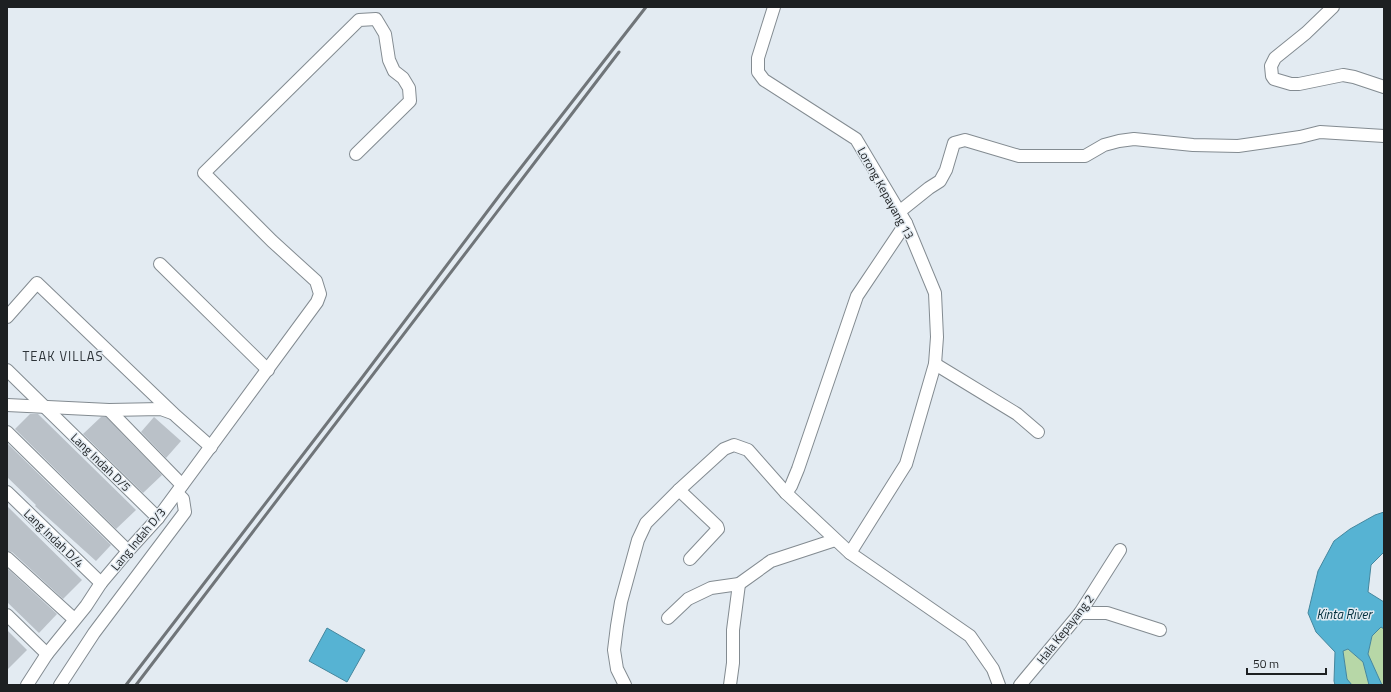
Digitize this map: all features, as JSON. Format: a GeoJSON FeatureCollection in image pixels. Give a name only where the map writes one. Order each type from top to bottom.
{"type":"FeatureCollection","features":[{"type":"Feature","properties":{"kind":"street","name":"Lorong Kepayang 13"},"geometry":{"type":"LineString","coordinates":[[774,7],[758,58],[758,72],[764,80],[856,139],[906,223],[935,293],[937,337],[935,364],[906,464],[850,553]]}},
{"type":"Feature","properties":{"kind":"street"},"geometry":{"type":"LineString","coordinates":[[1333,7],[1275,58],[1271,66],[1272,76],[1274,79],[1291,84],[1305,83],[1342,75],[1354,77],[1384,87]]}},
{"type":"Feature","properties":{"kind":"street","name":"Lang Indah D/3"},"geometry":{"type":"LineString","coordinates":[[27,685],[47,654],[86,606],[101,583],[158,518],[268,370],[316,302],[320,294],[316,281],[272,241],[204,173],[359,20],[376,19],[385,34],[389,60],[394,71],[403,78],[409,88],[410,101],[356,154]]}},
{"type":"Feature","properties":{"kind":"street"},"geometry":{"type":"LineString","coordinates":[[899,212],[940,181],[946,170],[954,143],[965,140],[1019,156],[1085,156],[1104,145],[1119,140],[1134,139],[1193,145],[1238,146],[1320,132],[1384,136]]}},
{"type":"Feature","properties":{"kind":"street"},"geometry":{"type":"LineString","coordinates":[[786,493],[791,486],[798,469],[857,296],[906,223]]}},
{"type":"Feature","properties":{"kind":"street"},"geometry":{"type":"LineString","coordinates":[[160,264],[268,370]]}},
{"type":"Feature","properties":{"kind":"street"},"geometry":{"type":"LineString","coordinates":[[7,317],[37,283],[176,416],[211,447]]}},
{"type":"Feature","properties":{"kind":"street"},"geometry":{"type":"LineString","coordinates":[[935,364],[1017,414],[1038,432]]}},
{"type":"Feature","properties":{"kind":"street","name":"Lang Indah D/5"},"geometry":{"type":"LineString","coordinates":[[7,370],[158,518]]}},
{"type":"Feature","properties":{"kind":"street"},"geometry":{"type":"LineString","coordinates":[[7,405],[110,410],[161,410],[168,411],[176,416]]}},
{"type":"Feature","properties":{"kind":"street"},"geometry":{"type":"LineString","coordinates":[[60,685],[94,633],[185,512],[183,499],[179,489],[110,410]]}},
{"type":"Feature","properties":{"kind":"street"},"geometry":{"type":"LineString","coordinates":[[7,432],[128,551]]}},
{"type":"Feature","properties":{"kind":"street"},"geometry":{"type":"LineString","coordinates":[[625,685],[617,669],[614,650],[621,602],[638,540],[646,523],[679,490],[724,450],[734,445],[748,450],[786,493],[850,553],[970,636],[993,669],[999,685]]}},
{"type":"Feature","properties":{"kind":"street"},"geometry":{"type":"LineString","coordinates":[[679,490],[717,526],[718,529],[690,559]]}},
{"type":"Feature","properties":{"kind":"street","name":"Lang Indah D/4"},"geometry":{"type":"LineString","coordinates":[[7,492],[101,583]]}},
{"type":"Feature","properties":{"kind":"street"},"geometry":{"type":"LineString","coordinates":[[668,618],[688,599],[711,588],[739,584],[771,561],[835,540]]}},
{"type":"Feature","properties":{"kind":"street","name":"Hala Kepayang 2"},"geometry":{"type":"LineString","coordinates":[[1020,685],[1080,613],[1120,550]]}},
{"type":"Feature","properties":{"kind":"street"},"geometry":{"type":"LineString","coordinates":[[7,558],[74,619]]}},
{"type":"Feature","properties":{"kind":"street"},"geometry":{"type":"LineString","coordinates":[[730,685],[733,663],[733,630],[739,584]]}},
{"type":"Feature","properties":{"kind":"street"},"geometry":{"type":"LineString","coordinates":[[1080,613],[1107,613],[1160,630]]}},
{"type":"Feature","properties":{"kind":"street"},"geometry":{"type":"LineString","coordinates":[[7,615],[47,654]]}},
{"type":"Feature","properties":{"kind":"green space"},"geometry":{"type":"Polygon","coordinates":[[[1381,627],[1384,629],[1384,685],[1382,685],[1368,654],[1372,636],[1381,627]]]}},
{"type":"Feature","properties":{"kind":"green space"},"geometry":{"type":"Polygon","coordinates":[[[1348,649],[1363,662],[1369,685],[1352,685],[1347,679],[1343,651],[1348,649]]]}},
{"type":"Feature","properties":{"kind":"water","name":"Kinta River"},"geometry":{"type":"Polygon","coordinates":[[[1384,512],[1384,552],[1371,565],[1368,592],[1384,602],[1384,629],[1381,627],[1372,636],[1368,654],[1382,685],[1369,685],[1363,662],[1348,649],[1343,651],[1347,679],[1352,685],[1335,685],[1335,652],[1316,632],[1308,613],[1318,571],[1334,541],[1350,529],[1375,515],[1384,512]]]}},
{"type":"Feature","properties":{"kind":"water"},"geometry":{"type":"Polygon","coordinates":[[[327,628],[365,650],[347,682],[309,661],[327,628]]]}},
{"type":"Feature","properties":{"kind":"building"},"geometry":{"type":"Polygon","coordinates":[[[30,414],[38,414],[136,510],[116,529],[15,429],[30,414]]]}},
{"type":"Feature","properties":{"kind":"building"},"geometry":{"type":"Polygon","coordinates":[[[101,417],[106,417],[162,475],[143,493],[83,434],[101,417]]]}},
{"type":"Feature","properties":{"kind":"building"},"geometry":{"type":"Polygon","coordinates":[[[154,417],[181,441],[166,458],[141,432],[154,417]]]}},
{"type":"Feature","properties":{"kind":"building"},"geometry":{"type":"Polygon","coordinates":[[[7,443],[111,545],[96,561],[35,506],[36,505],[7,477],[7,443]]]}},
{"type":"Feature","properties":{"kind":"building"},"geometry":{"type":"Polygon","coordinates":[[[7,506],[82,580],[63,599],[12,552],[7,551],[7,506]]]}},
{"type":"Feature","properties":{"kind":"building"},"geometry":{"type":"Polygon","coordinates":[[[7,568],[57,614],[39,633],[7,602],[7,568]]]}},
{"type":"Feature","properties":{"kind":"building"},"geometry":{"type":"Polygon","coordinates":[[[7,630],[27,650],[7,670],[7,630]]]}},
{"type":"Feature","properties":{"kind":"railway"},"geometry":{"type":"LineString","coordinates":[[126,685],[361,379],[502,192],[646,7]]}},
{"type":"Feature","properties":{"kind":"railway"},"geometry":{"type":"LineString","coordinates":[[136,685],[619,52]]}},
{"type":"Feature","properties":{"kind":"district","name":"TEAK VILLAS"},"geometry":{"type":"Point","coordinates":[63,356]}}]}
